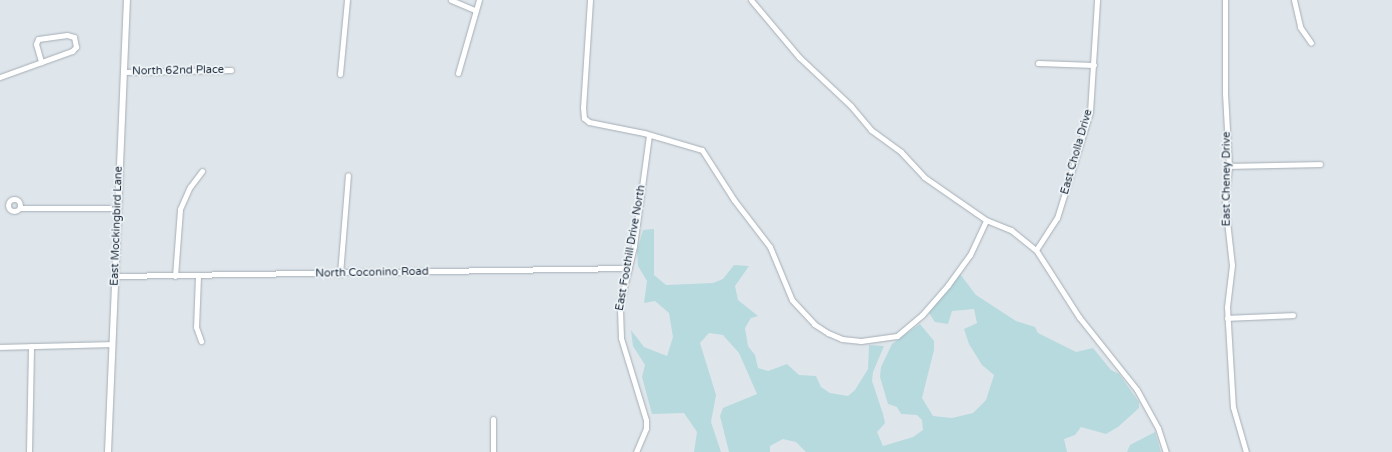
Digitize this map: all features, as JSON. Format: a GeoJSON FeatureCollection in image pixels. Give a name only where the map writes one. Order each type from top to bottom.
{"type":"FeatureCollection","features":[{"type":"Feature","properties":{"kind":"street","name":"East Mockingbird Lane"},"geometry":{"type":"LineString","coordinates":[[108,452],[128,0]]}},
{"type":"Feature","properties":{"kind":"street"},"geometry":{"type":"LineString","coordinates":[[340,74],[347,0]]}},
{"type":"Feature","properties":{"kind":"street"},"geometry":{"type":"LineString","coordinates":[[451,0],[474,10]]}},
{"type":"Feature","properties":{"kind":"street"},"geometry":{"type":"LineString","coordinates":[[458,73],[474,10],[478,0]]}},
{"type":"Feature","properties":{"kind":"street"},"geometry":{"type":"LineString","coordinates":[[590,0],[584,115],[589,122],[649,135],[702,150],[734,200],[770,247],[792,300],[814,324],[842,339],[878,340],[896,336],[922,315],[948,285],[970,255],[986,220]]}},
{"type":"Feature","properties":{"kind":"street"},"geometry":{"type":"LineString","coordinates":[[751,0],[799,58],[851,106],[875,134],[901,152],[924,177],[986,220],[1011,230],[1036,250],[1079,317],[1137,390],[1158,428],[1166,452]]}},
{"type":"Feature","properties":{"kind":"street","name":"East Cholla Drive"},"geometry":{"type":"LineString","coordinates":[[1036,250],[1058,218],[1090,112],[1094,64],[1096,0]]}},
{"type":"Feature","properties":{"kind":"street","name":"East Cheney Drive"},"geometry":{"type":"LineString","coordinates":[[1225,0],[1225,93],[1229,166],[1225,203],[1232,265],[1227,297],[1227,318],[1233,406],[1246,452]]}},
{"type":"Feature","properties":{"kind":"street"},"geometry":{"type":"LineString","coordinates":[[1294,0],[1300,27],[1310,43]]}},
{"type":"Feature","properties":{"kind":"street"},"geometry":{"type":"LineString","coordinates":[[0,77],[41,62],[74,49],[74,37],[67,35],[38,39],[36,44],[41,62]]}},
{"type":"Feature","properties":{"kind":"street"},"geometry":{"type":"LineString","coordinates":[[1038,63],[1094,64]]}},
{"type":"Feature","properties":{"kind":"street","name":"North 62nd Place"},"geometry":{"type":"LineString","coordinates":[[124,72],[231,70]]}},
{"type":"Feature","properties":{"kind":"street","name":"East Foothill Drive North"},"geometry":{"type":"LineString","coordinates":[[636,452],[646,428],[646,420],[621,338],[620,304],[629,268],[649,135]]}},
{"type":"Feature","properties":{"kind":"street"},"geometry":{"type":"LineString","coordinates":[[1229,166],[1320,164]]}},
{"type":"Feature","properties":{"kind":"street"},"geometry":{"type":"LineString","coordinates":[[175,276],[180,210],[190,187],[202,172]]}},
{"type":"Feature","properties":{"kind":"street"},"geometry":{"type":"LineString","coordinates":[[340,274],[348,175]]}},
{"type":"Feature","properties":{"kind":"street"},"geometry":{"type":"LineString","coordinates":[[20,208],[118,208]]}},
{"type":"Feature","properties":{"kind":"street","name":"North Coconino Road"},"geometry":{"type":"LineString","coordinates":[[115,276],[340,274],[629,268]]}},
{"type":"Feature","properties":{"kind":"street"},"geometry":{"type":"LineString","coordinates":[[198,276],[196,327],[201,341]]}},
{"type":"Feature","properties":{"kind":"street"},"geometry":{"type":"LineString","coordinates":[[1227,318],[1293,315]]}},
{"type":"Feature","properties":{"kind":"street"},"geometry":{"type":"LineString","coordinates":[[0,346],[112,344]]}},
{"type":"Feature","properties":{"kind":"street"},"geometry":{"type":"LineString","coordinates":[[29,452],[31,346]]}},
{"type":"Feature","properties":{"kind":"street"},"geometry":{"type":"LineString","coordinates":[[492,418],[492,452]]}},
{"type":"Feature","properties":{"kind":"shaded area"},"geometry":{"type":"Polygon","coordinates":[[[654,229],[654,275],[666,285],[713,283],[723,279],[734,265],[749,266],[735,286],[738,300],[758,316],[751,318],[745,328],[748,346],[755,355],[758,368],[768,371],[787,364],[799,375],[816,376],[821,387],[830,393],[848,396],[855,390],[868,369],[869,345],[884,346],[873,372],[872,381],[885,423],[877,432],[883,446],[913,437],[923,430],[922,420],[917,415],[901,414],[897,407],[888,404],[880,377],[881,367],[892,344],[920,324],[934,341],[934,350],[922,398],[933,416],[952,418],[973,413],[986,400],[994,375],[982,365],[969,344],[964,329],[977,323],[974,309],[952,311],[948,324],[935,322],[929,313],[960,274],[976,295],[1016,321],[1035,327],[1038,333],[1076,352],[1093,348],[1111,370],[1119,374],[1139,402],[1139,408],[1118,427],[1106,434],[1081,427],[1075,435],[1064,439],[1067,452],[806,452],[796,442],[783,439],[770,446],[770,452],[729,452],[720,416],[723,408],[757,394],[739,353],[723,335],[709,333],[700,343],[716,395],[711,422],[721,452],[694,452],[697,432],[684,413],[652,414],[642,377],[645,365],[633,346],[631,330],[644,347],[667,356],[673,337],[669,313],[655,301],[644,303],[647,281],[638,266],[637,251],[643,230],[654,229]]]}},
{"type":"Feature","properties":{"kind":"shaded area"},"geometry":{"type":"Polygon","coordinates":[[[1155,432],[1161,452],[1127,452],[1130,445],[1155,432]]]}}]}
